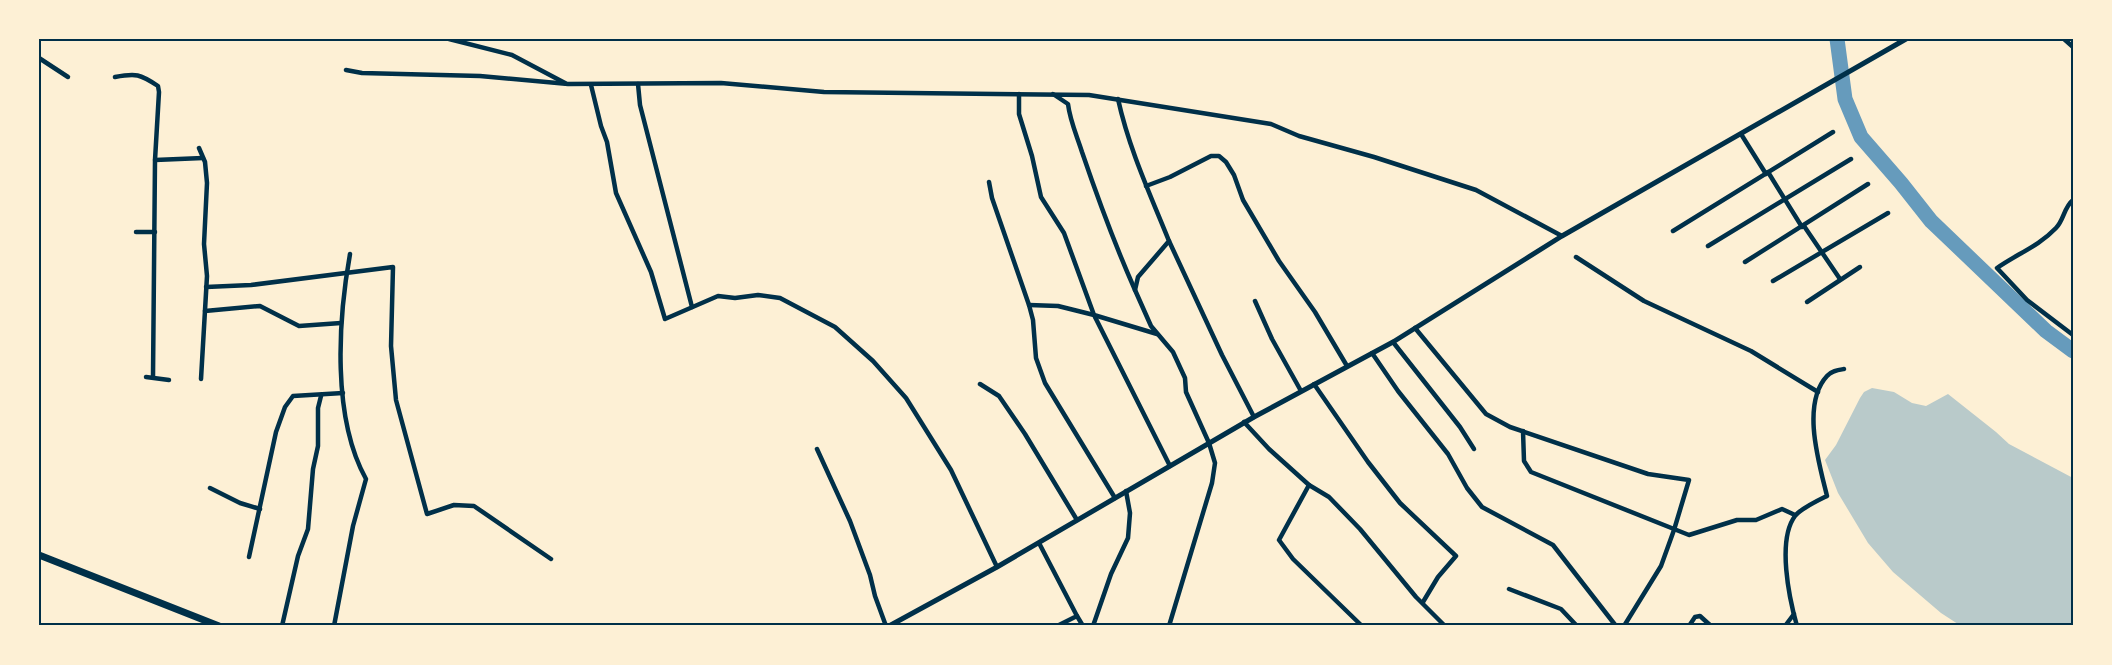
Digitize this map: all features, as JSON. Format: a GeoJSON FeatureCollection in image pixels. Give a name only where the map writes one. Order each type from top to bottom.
{"type":"FeatureCollection","features":[{"type":"Feature","properties":{"kind":"main road"},"geometry":{"type":"LineString","coordinates":[[39,555],[219,626]]}},
{"type":"Feature","properties":{"kind":"street"},"geometry":{"type":"LineString","coordinates":[[449,39],[512,55],[568,84]]}},
{"type":"Feature","properties":{"kind":"street"},"geometry":{"type":"LineString","coordinates":[[817,449],[850,521],[870,575],[875,596],[891,625],[1039,543],[1244,422],[1393,342],[1562,236],[1906,39]]}},
{"type":"Feature","properties":{"kind":"street"},"geometry":{"type":"LineString","coordinates":[[2064,39],[2073,47]]}},
{"type":"Feature","properties":{"kind":"street"},"geometry":{"type":"LineString","coordinates":[[39,58],[68,77]]}},
{"type":"Feature","properties":{"kind":"street"},"geometry":{"type":"LineString","coordinates":[[346,70],[362,73],[480,76],[591,85],[721,82],[824,92],[1089,95],[1271,124],[1299,136],[1476,190],[1562,236]]}},
{"type":"Feature","properties":{"kind":"street"},"geometry":{"type":"LineString","coordinates":[[115,77],[133,74],[143,76],[158,86],[159,92],[155,160],[153,377]]}},
{"type":"Feature","properties":{"kind":"street"},"geometry":{"type":"LineString","coordinates":[[638,84],[640,105],[692,307]]}},
{"type":"Feature","properties":{"kind":"street"},"geometry":{"type":"LineString","coordinates":[[591,85],[607,141],[616,193],[651,272],[664,319],[718,296],[735,298],[758,295],[780,298],[835,327],[873,361],[906,398],[951,470],[997,567]]}},
{"type":"Feature","properties":{"kind":"street"},"geometry":{"type":"LineString","coordinates":[[1019,94],[1019,114],[1032,156],[1041,197],[1064,232],[1094,315],[1170,466]]}},
{"type":"Feature","properties":{"kind":"street"},"geometry":{"type":"LineString","coordinates":[[1052,94],[1068,104],[1070,121],[1118,252],[1151,326],[1173,352],[1185,378],[1186,392],[1209,443],[1215,464],[1212,483],[1169,626]]}},
{"type":"Feature","properties":{"kind":"street"},"geometry":{"type":"LineString","coordinates":[[1118,99],[1125,131],[1146,186],[1222,355],[1254,417]]}},
{"type":"Feature","properties":{"kind":"street"},"geometry":{"type":"LineString","coordinates":[[1673,231],[1833,132]]}},
{"type":"Feature","properties":{"kind":"street"},"geometry":{"type":"LineString","coordinates":[[1741,134],[1840,279]]}},
{"type":"Feature","properties":{"kind":"street"},"geometry":{"type":"LineString","coordinates":[[199,148],[204,158],[207,183],[204,244],[207,276],[206,311],[201,380]]}},
{"type":"Feature","properties":{"kind":"street"},"geometry":{"type":"LineString","coordinates":[[1146,186],[1170,177],[1211,156],[1219,156],[1226,162],[1234,175],[1243,200],[1279,261],[1315,312],[1347,366]]}},
{"type":"Feature","properties":{"kind":"street"},"geometry":{"type":"LineString","coordinates":[[155,160],[204,158]]}},
{"type":"Feature","properties":{"kind":"street"},"geometry":{"type":"LineString","coordinates":[[1708,246],[1851,159]]}},
{"type":"Feature","properties":{"kind":"street"},"geometry":{"type":"LineString","coordinates":[[989,182],[992,198],[1029,305],[1033,321],[1036,358],[1045,383],[1115,498]]}},
{"type":"Feature","properties":{"kind":"street"},"geometry":{"type":"LineString","coordinates":[[1745,262],[1868,184]]}},
{"type":"Feature","properties":{"kind":"street"},"geometry":{"type":"LineString","coordinates":[[2073,200],[2068,204],[2059,226],[2032,248],[1997,268],[2027,300],[2073,335]]}},
{"type":"Feature","properties":{"kind":"street"},"geometry":{"type":"LineString","coordinates":[[1773,281],[1888,213]]}},
{"type":"Feature","properties":{"kind":"street"},"geometry":{"type":"LineString","coordinates":[[136,232],[155,232]]}},
{"type":"Feature","properties":{"kind":"street"},"geometry":{"type":"LineString","coordinates":[[1135,290],[1138,277],[1170,241]]}},
{"type":"Feature","properties":{"kind":"street"},"geometry":{"type":"LineString","coordinates":[[334,626],[366,479],[358,465],[344,408],[340,366],[341,323],[350,254]]}},
{"type":"Feature","properties":{"kind":"street"},"geometry":{"type":"LineString","coordinates":[[1576,257],[1644,301],[1752,351],[1818,392]]}},
{"type":"Feature","properties":{"kind":"street"},"geometry":{"type":"LineString","coordinates":[[206,288],[251,285],[393,267],[391,346],[396,400],[427,514],[454,505],[474,507],[551,559]]}},
{"type":"Feature","properties":{"kind":"street"},"geometry":{"type":"LineString","coordinates":[[1807,302],[1860,267]]}},
{"type":"Feature","properties":{"kind":"street"},"geometry":{"type":"LineString","coordinates":[[1255,301],[1272,339],[1301,392]]}},
{"type":"Feature","properties":{"kind":"street"},"geometry":{"type":"LineString","coordinates":[[1029,305],[1058,306],[1157,334]]}},
{"type":"Feature","properties":{"kind":"street"},"geometry":{"type":"LineString","coordinates":[[206,311],[260,306],[299,326],[341,323]]}},
{"type":"Feature","properties":{"kind":"street"},"geometry":{"type":"LineString","coordinates":[[1415,328],[1486,414],[1510,427],[1648,474],[1689,480],[1661,567],[1624,626]]}},
{"type":"Feature","properties":{"kind":"street"},"geometry":{"type":"LineString","coordinates":[[1393,342],[1474,449]]}},
{"type":"Feature","properties":{"kind":"street"},"geometry":{"type":"LineString","coordinates":[[1371,353],[1448,454],[1467,488],[1482,507],[1553,545],[1616,626]]}},
{"type":"Feature","properties":{"kind":"street"},"geometry":{"type":"LineString","coordinates":[[1797,626],[1790,601],[1785,545],[1795,515],[1827,496],[1812,418],[1818,392],[1827,376],[1833,371],[1844,369]]}},
{"type":"Feature","properties":{"kind":"street"},"geometry":{"type":"LineString","coordinates":[[146,377],[169,380]]}},
{"type":"Feature","properties":{"kind":"street"},"geometry":{"type":"LineString","coordinates":[[980,384],[999,396],[1077,520]]}},
{"type":"Feature","properties":{"kind":"street"},"geometry":{"type":"LineString","coordinates":[[1314,384],[1368,462],[1400,503],[1456,556],[1438,577],[1423,602]]}},
{"type":"Feature","properties":{"kind":"street"},"geometry":{"type":"LineString","coordinates":[[249,557],[276,432],[285,406],[293,396],[343,393]]}},
{"type":"Feature","properties":{"kind":"street"},"geometry":{"type":"LineString","coordinates":[[282,626],[298,556],[308,529],[313,469],[318,446],[318,408],[321,396]]}},
{"type":"Feature","properties":{"kind":"street"},"geometry":{"type":"LineString","coordinates":[[1244,422],[1269,449],[1309,485],[1329,497],[1360,529],[1416,597],[1445,626]]}},
{"type":"Feature","properties":{"kind":"street"},"geometry":{"type":"LineString","coordinates":[[1523,431],[1524,461],[1531,472],[1689,535],[1737,520],[1756,520],[1782,509],[1795,515]]}},
{"type":"Feature","properties":{"kind":"street"},"geometry":{"type":"LineString","coordinates":[[1309,485],[1279,540],[1299,565],[1362,626]]}},
{"type":"Feature","properties":{"kind":"street"},"geometry":{"type":"LineString","coordinates":[[210,488],[240,503],[260,508]]}},
{"type":"Feature","properties":{"kind":"street"},"geometry":{"type":"LineString","coordinates":[[1093,626],[1111,574],[1128,538],[1130,513],[1126,491]]}},
{"type":"Feature","properties":{"kind":"street"},"geometry":{"type":"LineString","coordinates":[[1039,543],[1083,626]]}},
{"type":"Feature","properties":{"kind":"street"},"geometry":{"type":"LineString","coordinates":[[1509,589],[1561,609],[1576,626]]}},
{"type":"Feature","properties":{"kind":"street"},"geometry":{"type":"LineString","coordinates":[[1785,626],[1794,614]]}},
{"type":"Feature","properties":{"kind":"street"},"geometry":{"type":"LineString","coordinates":[[1057,626],[1077,616]]}},
{"type":"Feature","properties":{"kind":"street"},"geometry":{"type":"LineString","coordinates":[[1689,626],[1695,617],[1700,616],[1711,626]]}},
{"type":"Feature","properties":{"kind":"shaded area"},"geometry":{"type":"Polygon","coordinates":[[[1872,388],[1894,392],[1912,403],[1926,406],[1948,394],[2009,444],[2073,478],[2073,626],[1961,626],[1941,613],[1893,572],[1868,543],[1838,493],[1825,460],[1836,445],[1860,398],[1864,392],[1872,388]]]}},
{"type":"Feature","properties":{"kind":"waterway"},"geometry":{"type":"LineString","coordinates":[[1837,39],[1845,99],[1861,137],[1931,221],[2046,331],[2073,351]]}}]}
